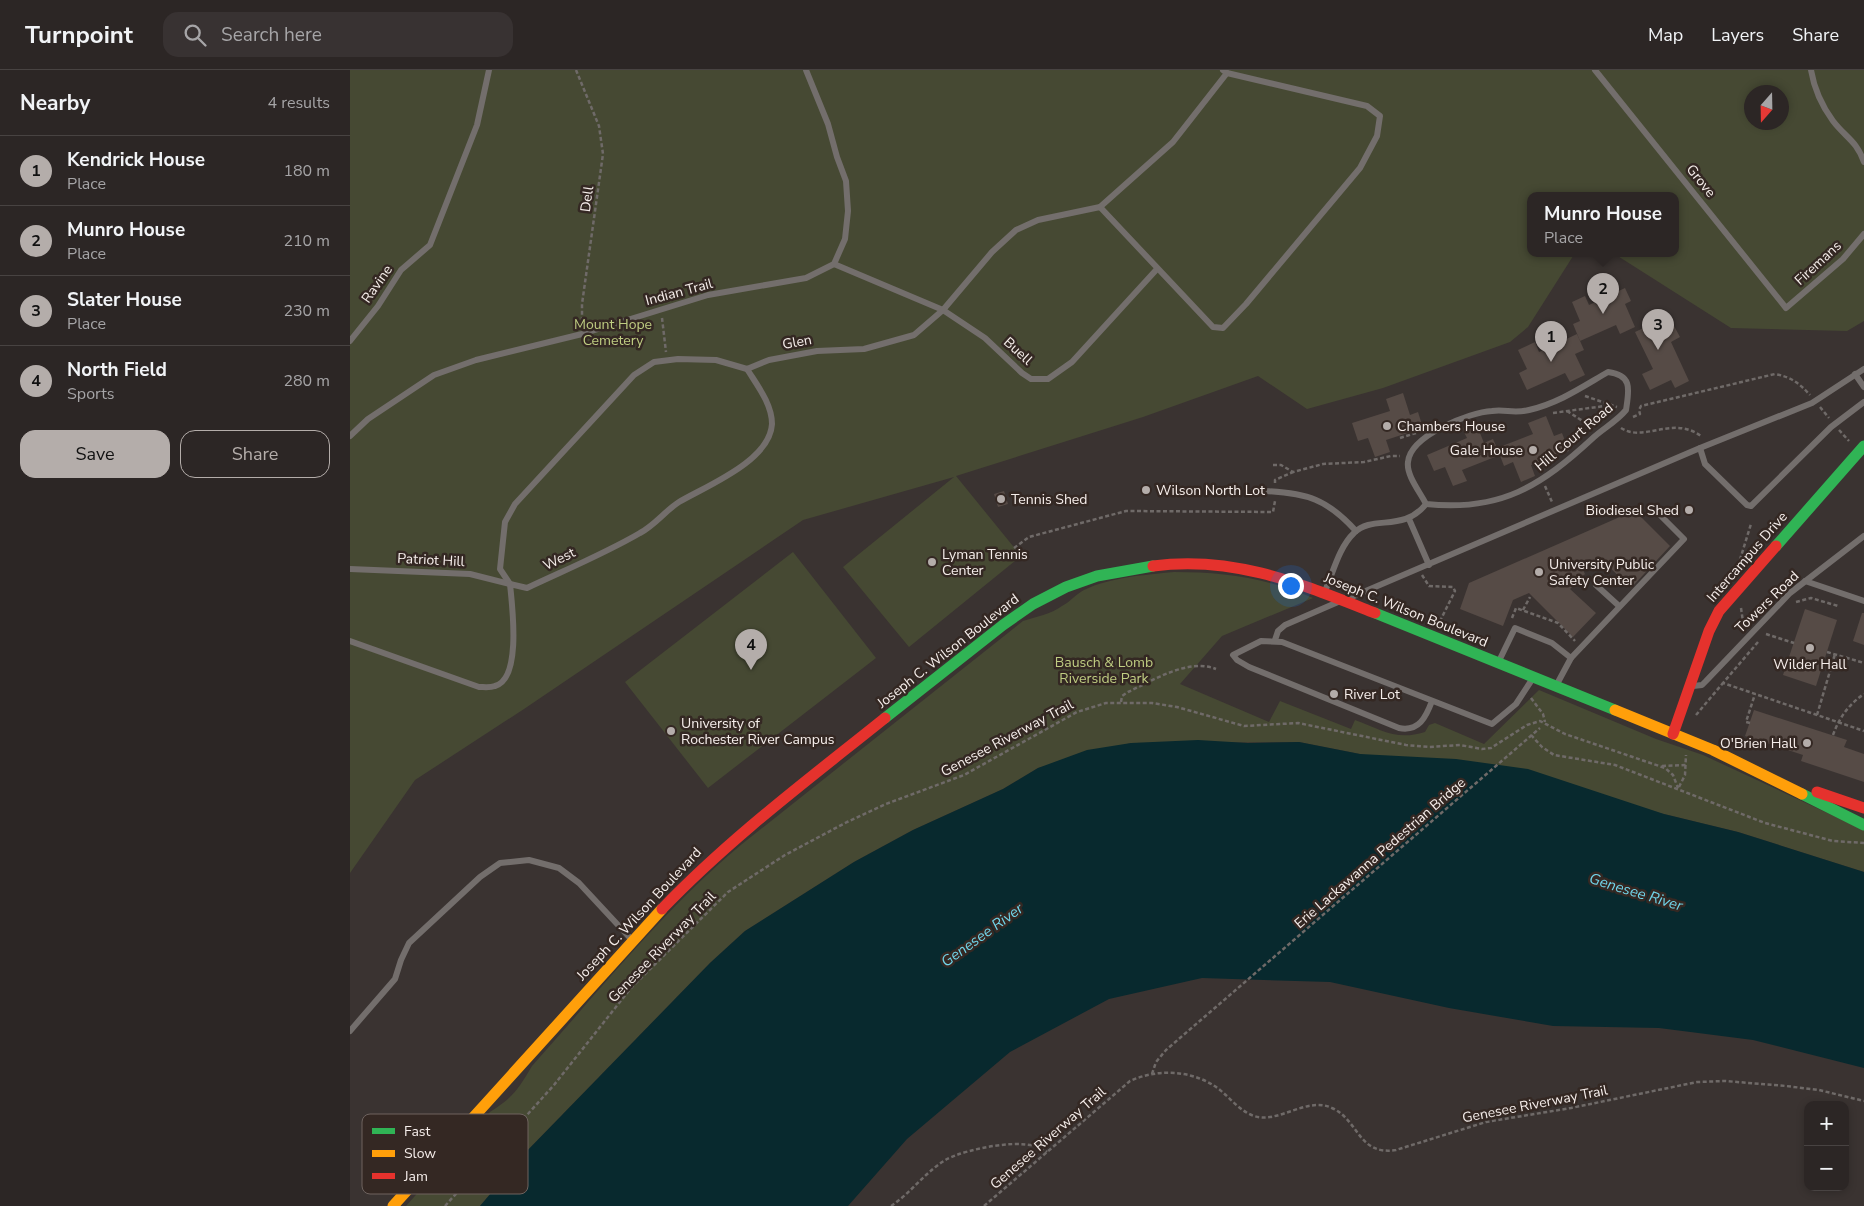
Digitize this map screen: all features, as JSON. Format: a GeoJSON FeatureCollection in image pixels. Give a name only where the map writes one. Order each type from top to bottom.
{"type":"FeatureCollection","features":[{"type":"Feature","properties":{"kind":"street","name":"Intercampus Drive"},"geometry":{"type":"LineString","coordinates":[[1673,734],[1709,631],[1719,611],[1864,446]]}},
{"type":"Feature","properties":{"kind":"street","name":"Joseph C. Wilson Boulevard"},"geometry":{"type":"LineString","coordinates":[[476,1114],[632,940],[694,875],[736,837],[1002,625],[1038,601],[1075,585],[1116,572],[1153,565],[1190,563],[1250,568],[1279,576],[1324,592],[1555,688],[1673,734],[1765,775],[1864,825]]}},
{"type":"Feature","properties":{"kind":"street","name":"Joseph C. Wilson Boulevard"},"geometry":{"type":"LineString","coordinates":[[1765,775],[1864,808]]}},
{"type":"Feature","properties":{"kind":"street","name":"Joseph C. Wilson Boulevard"},"geometry":{"type":"LineString","coordinates":[[393,1206],[404,1194]]}},
{"type":"Feature","properties":{"kind":"lane","name":"Ravine"},"geometry":{"type":"LineString","coordinates":[[350,341],[378,306],[401,270],[430,245],[477,125],[489,70]]}},
{"type":"Feature","properties":{"kind":"lane"},"geometry":{"type":"LineString","coordinates":[[806,70],[828,124],[836,157],[846,182],[848,211],[845,239],[834,264]]}},
{"type":"Feature","properties":{"kind":"lane","name":"Grove"},"geometry":{"type":"LineString","coordinates":[[1595,70],[1786,308]]}},
{"type":"Feature","properties":{"kind":"lane"},"geometry":{"type":"LineString","coordinates":[[1812,70],[1814,87],[1833,121],[1858,146],[1864,162]]}},
{"type":"Feature","properties":{"kind":"lane"},"geometry":{"type":"LineString","coordinates":[[1225,72],[1367,106],[1380,116],[1377,136],[1364,162],[1343,190],[1246,304],[1223,328],[1213,327],[1100,207],[1172,142],[1225,72]]}},
{"type":"Feature","properties":{"kind":"lane","name":"Glen"},"geometry":{"type":"LineString","coordinates":[[747,369],[770,360],[816,351],[864,348],[914,335],[943,310],[992,252],[1016,230],[1038,220],[1100,207]]}},
{"type":"Feature","properties":{"kind":"lane","name":"Firemans"},"geometry":{"type":"LineString","coordinates":[[1786,308],[1843,259],[1864,234]]}},
{"type":"Feature","properties":{"kind":"lane","name":"Indian Trail"},"geometry":{"type":"LineString","coordinates":[[350,436],[368,419],[434,375],[476,360],[582,334],[708,295],[806,278],[834,264]]}},
{"type":"Feature","properties":{"kind":"lane","name":"Buell"},"geometry":{"type":"LineString","coordinates":[[834,264],[943,310],[986,338],[1022,373],[1032,379],[1042,381],[1056,376],[1072,362],[1157,269]]}},
{"type":"Feature","properties":{"kind":"lane"},"geometry":{"type":"LineString","coordinates":[[350,641],[479,687],[496,686],[507,678],[512,660],[514,615],[510,584],[500,569],[505,522],[515,504],[634,375],[654,362],[666,360],[716,360],[747,369]]}},
{"type":"Feature","properties":{"kind":"lane"},"geometry":{"type":"LineString","coordinates":[[1275,640],[1281,628],[1303,617],[1700,448],[1812,404],[1864,368]]}},
{"type":"Feature","properties":{"kind":"lane","name":"West"},"geometry":{"type":"LineString","coordinates":[[510,584],[527,588],[642,532],[674,506],[738,470],[751,459],[766,441],[772,425],[768,405],[747,369]]}},
{"type":"Feature","properties":{"kind":"lane","name":"Hill Court Road"},"geometry":{"type":"LineString","coordinates":[[1409,458],[1414,448],[1425,439],[1460,419],[1491,410],[1512,414],[1530,410],[1578,390],[1608,372],[1617,373],[1624,378],[1628,385],[1626,410],[1562,466],[1522,490],[1485,502],[1458,505],[1426,504]]}},
{"type":"Feature","properties":{"kind":"lane"},"geometry":{"type":"LineString","coordinates":[[1855,374],[1864,387]]}},
{"type":"Feature","properties":{"kind":"lane"},"geometry":{"type":"LineString","coordinates":[[1700,448],[1705,464],[1751,506],[1831,427],[1864,402]]}},
{"type":"Feature","properties":{"kind":"lane"},"geometry":{"type":"LineString","coordinates":[[1324,592],[1343,549],[1356,531],[1366,527],[1409,519],[1426,504],[1410,473],[1409,458]]}},
{"type":"Feature","properties":{"kind":"lane"},"geometry":{"type":"LineString","coordinates":[[1265,491],[1300,493],[1316,500],[1345,520],[1356,531]]}},
{"type":"Feature","properties":{"kind":"lane"},"geometry":{"type":"LineString","coordinates":[[1555,688],[1571,658],[1684,539],[1657,512]]}},
{"type":"Feature","properties":{"kind":"lane"},"geometry":{"type":"LineString","coordinates":[[1409,519],[1429,564]]}},
{"type":"Feature","properties":{"kind":"lane","name":"Towers Road"},"geometry":{"type":"LineString","coordinates":[[1691,686],[1697,687],[1706,681],[1790,593],[1864,536]]}},
{"type":"Feature","properties":{"kind":"lane","name":"Patriot Hill"},"geometry":{"type":"LineString","coordinates":[[350,569],[470,574],[510,584]]}},
{"type":"Feature","properties":{"kind":"lane"},"geometry":{"type":"LineString","coordinates":[[1805,581],[1864,601]]}},
{"type":"Feature","properties":{"kind":"lane"},"geometry":{"type":"LineString","coordinates":[[1596,584],[1619,606]]}},
{"type":"Feature","properties":{"kind":"lane"},"geometry":{"type":"LineString","coordinates":[[1498,664],[1515,628],[1552,643],[1571,658]]}},
{"type":"Feature","properties":{"kind":"lane"},"geometry":{"type":"LineString","coordinates":[[1432,701],[1425,718],[1419,724],[1408,729],[1400,728],[1244,665],[1233,655],[1261,641],[1275,640],[1298,647],[1492,724],[1516,704],[1533,678]]}},
{"type":"Feature","properties":{"kind":"lane"},"geometry":{"type":"LineString","coordinates":[[350,1031],[395,980],[409,943],[480,877],[500,863],[529,860],[559,868],[579,883],[632,940]]}},
{"type":"Feature","properties":{"kind":"path","name":"Dell"},"geometry":{"type":"LineString","coordinates":[[576,70],[599,126],[603,154],[582,304],[582,334]]}},
{"type":"Feature","properties":{"kind":"path"},"geometry":{"type":"LineString","coordinates":[[661,309],[666,360]]}},
{"type":"Feature","properties":{"kind":"path"},"geometry":{"type":"LineString","coordinates":[[1629,418],[1640,414],[1639,410],[1642,406],[1748,380]]}},
{"type":"Feature","properties":{"kind":"path"},"geometry":{"type":"LineString","coordinates":[[1578,390],[1584,396],[1619,407]]}},
{"type":"Feature","properties":{"kind":"path"},"geometry":{"type":"LineString","coordinates":[[1546,413],[1612,405]]}},
{"type":"Feature","properties":{"kind":"path"},"geometry":{"type":"LineString","coordinates":[[1567,411],[1583,420],[1595,430]]}},
{"type":"Feature","properties":{"kind":"path"},"geometry":{"type":"LineString","coordinates":[[1623,422],[1618,426],[1632,432],[1673,426],[1701,436]]}},
{"type":"Feature","properties":{"kind":"path"},"geometry":{"type":"LineString","coordinates":[[1014,548],[1029,537],[1126,511],[1273,512],[1275,480],[1293,472],[1323,464],[1364,462],[1391,456],[1409,458]]}},
{"type":"Feature","properties":{"kind":"path"},"geometry":{"type":"LineString","coordinates":[[1273,465],[1281,465],[1293,472]]}},
{"type":"Feature","properties":{"kind":"path"},"geometry":{"type":"LineString","coordinates":[[1546,487],[1548,493]]}},
{"type":"Feature","properties":{"kind":"path"},"geometry":{"type":"LineString","coordinates":[[1737,568],[1751,524]]}},
{"type":"Feature","properties":{"kind":"path"},"geometry":{"type":"LineString","coordinates":[[1420,568],[1429,586],[1453,587],[1455,590],[1439,625]]}},
{"type":"Feature","properties":{"kind":"path"},"geometry":{"type":"LineString","coordinates":[[1523,610],[1530,597]]}},
{"type":"Feature","properties":{"kind":"path"},"geometry":{"type":"LineString","coordinates":[[1794,603],[1811,598],[1838,606]]}},
{"type":"Feature","properties":{"kind":"path"},"geometry":{"type":"LineString","coordinates":[[1512,618],[1516,608],[1558,623],[1581,647]]}},
{"type":"Feature","properties":{"kind":"path"},"geometry":{"type":"LineString","coordinates":[[1695,720],[1696,715],[1722,683],[1769,630]]}},
{"type":"Feature","properties":{"kind":"path"},"geometry":{"type":"LineString","coordinates":[[1766,634],[1794,643]]}},
{"type":"Feature","properties":{"kind":"path"},"geometry":{"type":"LineString","coordinates":[[1827,652],[1864,663]]}},
{"type":"Feature","properties":{"kind":"path"},"geometry":{"type":"LineString","coordinates":[[1816,715],[1836,654]]}},
{"type":"Feature","properties":{"kind":"path"},"geometry":{"type":"LineString","coordinates":[[1121,702],[1122,696],[1128,692],[1178,671],[1200,665],[1216,669]]}},
{"type":"Feature","properties":{"kind":"path"},"geometry":{"type":"LineString","coordinates":[[1722,683],[1864,730]]}},
{"type":"Feature","properties":{"kind":"path"},"geometry":{"type":"LineString","coordinates":[[1750,723],[1746,722],[1755,694]]}},
{"type":"Feature","properties":{"kind":"path"},"geometry":{"type":"LineString","coordinates":[[1833,735],[1838,722],[1864,694]]}},
{"type":"Feature","properties":{"kind":"path","name":"Genesee Riverway Trail"},"geometry":{"type":"LineString","coordinates":[[528,1114],[554,1085],[631,988],[728,892],[785,855],[847,822],[886,804],[964,775],[1085,709],[1121,702],[1169,706],[1244,726],[1298,723],[1374,740],[1421,747],[1460,745],[1488,749],[1527,725],[1540,721],[1570,736],[1660,766],[1673,775],[1678,788]]}},
{"type":"Feature","properties":{"kind":"path","name":"Erie Lackawanna Pedestrian Bridge"},"geometry":{"type":"LineString","coordinates":[[1152,1074],[1156,1062],[1166,1050],[1540,728]]}},
{"type":"Feature","properties":{"kind":"path"},"geometry":{"type":"LineString","coordinates":[[1531,735],[1542,747],[1554,755],[1605,762],[1678,788],[1765,823],[1833,840],[1864,843]]}},
{"type":"Feature","properties":{"kind":"path"},"geometry":{"type":"LineString","coordinates":[[1678,788],[1684,780],[1687,749]]}},
{"type":"Feature","properties":{"kind":"path"},"geometry":{"type":"LineString","coordinates":[[1660,766],[1686,765]]}},
{"type":"Feature","properties":{"kind":"path","name":"Genesee Riverway Trail"},"geometry":{"type":"LineString","coordinates":[[984,1206],[1130,1081],[1152,1074],[1182,1074],[1203,1079],[1220,1090],[1241,1108],[1255,1116],[1271,1116],[1317,1105],[1333,1108],[1345,1118],[1365,1143],[1383,1151],[1396,1150],[1486,1122],[1571,1108],[1697,1082],[1725,1081],[1786,1086],[1818,1090],[1864,1101]]}},
{"type":"Feature","properties":{"kind":"path"},"geometry":{"type":"LineString","coordinates":[[891,1206],[946,1160],[960,1154],[1010,1144],[1037,1146],[1047,1152]]}},
{"type":"Feature","properties":{"kind":"path","name":"Genesee Riverway Trail"},"geometry":{"type":"LineString","coordinates":[[445,1206],[456,1194]]}},
{"type":"Feature","properties":{"kind":"green space","name":"Mount Hope Cemetery"},"geometry":{"type":"Polygon","coordinates":[[[350,70],[1864,70],[1864,321],[1847,331],[1731,328],[1619,257],[1679,257],[1679,192],[1527,192],[1527,257],[1572,257],[1528,327],[1510,342],[1383,388],[1307,409],[1258,376],[1143,417],[956,476],[1021,556],[909,647],[843,567],[954,477],[803,520],[524,709],[415,780],[350,873],[350,70]]]}},
{"type":"Feature","properties":{"kind":"green space"},"geometry":{"type":"Polygon","coordinates":[[[793,552],[876,658],[708,788],[625,682],[793,552]]]}},
{"type":"Feature","properties":{"kind":"green space","name":"Bausch & Lomb Riverside Park"},"geometry":{"type":"Polygon","coordinates":[[[1174,572],[1228,575],[1262,581],[1313,598],[1222,636],[1180,684],[1269,722],[1280,701],[1351,729],[1355,720],[1381,731],[1406,735],[1425,732],[1429,725],[1435,723],[1484,744],[1539,690],[1656,739],[1703,755],[1864,830],[1864,872],[1738,832],[1664,814],[1299,742],[1131,743],[1038,768],[1003,789],[913,830],[854,862],[745,931],[710,963],[528,1150],[528,1114],[488,1114],[515,1092],[532,1066],[659,923],[713,869],[742,844],[1023,621],[1053,611],[1081,592],[1094,586],[1128,577],[1174,572]]]}},
{"type":"Feature","properties":{"kind":"green space","name":"Bausch & Lomb Riverside Park"},"geometry":{"type":"Polygon","coordinates":[[[417,1194],[490,1194],[480,1206],[406,1206],[417,1194]]]}},
{"type":"Feature","properties":{"kind":"water","name":"Genesee River"},"geometry":{"type":"Polygon","coordinates":[[[1198,740],[1248,743],[1299,742],[1360,754],[1456,759],[1528,769],[1664,814],[1738,832],[1864,872],[1864,1068],[1753,1040],[1659,1028],[1553,1026],[1449,1008],[1330,982],[1202,978],[1109,999],[1010,1052],[907,1139],[848,1206],[480,1206],[490,1194],[528,1194],[528,1150],[710,963],[745,931],[854,862],[913,830],[1003,789],[1038,768],[1087,750],[1131,743],[1198,740]]]}},
{"type":"Feature","properties":{"kind":"building"},"geometry":{"type":"Polygon","coordinates":[[[1625,288],[1631,301],[1625,304],[1635,327],[1620,334],[1616,325],[1580,341],[1573,324],[1580,321],[1572,302],[1585,296],[1589,305],[1625,288]]]}},
{"type":"Feature","properties":{"kind":"building"},"geometry":{"type":"Polygon","coordinates":[[[1652,324],[1657,332],[1673,324],[1680,337],[1671,342],[1689,381],[1675,388],[1671,380],[1650,390],[1642,374],[1653,369],[1635,332],[1652,324]]]}},
{"type":"Feature","properties":{"kind":"building"},"geometry":{"type":"Polygon","coordinates":[[[1577,334],[1584,350],[1575,354],[1585,375],[1570,382],[1565,373],[1527,390],[1519,373],[1527,369],[1518,350],[1535,342],[1539,352],[1577,334]]]}},
{"type":"Feature","properties":{"kind":"building","name":"Chambers House"},"geometry":{"type":"Polygon","coordinates":[[[1403,393],[1410,415],[1418,412],[1423,428],[1386,440],[1390,452],[1375,457],[1368,438],[1358,441],[1352,423],[1390,411],[1386,399],[1403,393]]]}},
{"type":"Feature","properties":{"kind":"building","name":"Gale House"},"geometry":{"type":"Polygon","coordinates":[[[1546,416],[1554,436],[1562,433],[1569,451],[1531,465],[1535,476],[1521,482],[1513,462],[1504,466],[1497,448],[1533,434],[1528,423],[1546,416]]]}},
{"type":"Feature","properties":{"kind":"building"},"geometry":{"type":"Polygon","coordinates":[[[1476,423],[1484,443],[1493,439],[1500,455],[1462,470],[1467,481],[1453,486],[1445,467],[1434,471],[1427,455],[1467,438],[1462,428],[1476,423]]]}},
{"type":"Feature","properties":{"kind":"building","name":"Tennis Shed"},"geometry":{"type":"Polygon","coordinates":[[[1004,491],[1008,504],[998,507],[994,494],[1004,491]]]}},
{"type":"Feature","properties":{"kind":"building","name":"University Public Safety Center"},"geometry":{"type":"Polygon","coordinates":[[[1631,507],[1670,546],[1631,588],[1603,561],[1583,570],[1585,574],[1570,589],[1596,613],[1573,637],[1529,593],[1513,600],[1503,626],[1460,609],[1469,583],[1622,516],[1631,507]]]}},
{"type":"Feature","properties":{"kind":"building","name":"Wilder Hall"},"geometry":{"type":"Polygon","coordinates":[[[1805,609],[1837,620],[1816,686],[1783,675],[1805,609]]]}},
{"type":"Feature","properties":{"kind":"building"},"geometry":{"type":"Polygon","coordinates":[[[1862,613],[1864,613],[1864,645],[1853,641],[1862,613]]]}},
{"type":"Feature","properties":{"kind":"building","name":"O'Brien Hall"},"geometry":{"type":"Polygon","coordinates":[[[1754,710],[1847,740],[1844,747],[1864,754],[1864,782],[1801,761],[1803,755],[1745,736],[1754,710]]]}},
{"type":"Feature","properties":{"kind":"traffic: fast"},"geometry":{"type":"LineString","coordinates":[[1776,546],[1864,446]]}},
{"type":"Feature","properties":{"kind":"traffic: fast"},"geometry":{"type":"LineString","coordinates":[[885,718],[1003,625],[1033,604],[1066,587],[1097,576],[1153,566]]}},
{"type":"Feature","properties":{"kind":"traffic: fast"},"geometry":{"type":"LineString","coordinates":[[1375,613],[1615,710]]}},
{"type":"Feature","properties":{"kind":"traffic: fast"},"geometry":{"type":"LineString","coordinates":[[1802,794],[1864,825]]}},
{"type":"Feature","properties":{"kind":"traffic: slow"},"geometry":{"type":"LineString","coordinates":[[1615,710],[1713,750],[1802,794]]}},
{"type":"Feature","properties":{"kind":"traffic: slow"},"geometry":{"type":"LineString","coordinates":[[476,1114],[662,909]]}},
{"type":"Feature","properties":{"kind":"traffic: slow"},"geometry":{"type":"LineString","coordinates":[[393,1206],[404,1194]]}},
{"type":"Feature","properties":{"kind":"traffic: jam"},"geometry":{"type":"LineString","coordinates":[[1673,734],[1709,631],[1719,611],[1776,546]]}},
{"type":"Feature","properties":{"kind":"traffic: jam"},"geometry":{"type":"LineString","coordinates":[[1153,566],[1183,564],[1239,568],[1294,582],[1375,613]]}},
{"type":"Feature","properties":{"kind":"traffic: jam"},"geometry":{"type":"LineString","coordinates":[[662,909],[742,833],[885,718]]}},
{"type":"Feature","properties":{"kind":"traffic: jam"},"geometry":{"type":"LineString","coordinates":[[1817,792],[1864,808]]}},
{"type":"Feature","properties":{"kind":"place","name":"Munro House"},"geometry":{"type":"Point","coordinates":[1603,314]}},
{"type":"Feature","properties":{"kind":"place","name":"Slater House"},"geometry":{"type":"Point","coordinates":[1658,350]}},
{"type":"Feature","properties":{"kind":"place","name":"Kendrick House"},"geometry":{"type":"Point","coordinates":[1551,362]}},
{"type":"Feature","properties":{"kind":"place","name":"Chambers House"},"geometry":{"type":"Point","coordinates":[1387,426]}},
{"type":"Feature","properties":{"kind":"place","name":"Gale House"},"geometry":{"type":"Point","coordinates":[1533,450]}},
{"type":"Feature","properties":{"kind":"place","name":"Wilson North Lot"},"geometry":{"type":"Point","coordinates":[1146,490]}},
{"type":"Feature","properties":{"kind":"place","name":"Tennis Shed"},"geometry":{"type":"Point","coordinates":[1001,499]}},
{"type":"Feature","properties":{"kind":"place","name":"Biodiesel Shed"},"geometry":{"type":"Point","coordinates":[1689,510]}},
{"type":"Feature","properties":{"kind":"place","name":"Lyman Tennis Center"},"geometry":{"type":"Point","coordinates":[932,562]}},
{"type":"Feature","properties":{"kind":"place","name":"University Public Safety Center"},"geometry":{"type":"Point","coordinates":[1539,572]}},
{"type":"Feature","properties":{"kind":"place","name":"Wilder Hall"},"geometry":{"type":"Point","coordinates":[1810,648]}},
{"type":"Feature","properties":{"kind":"place","name":"North Field"},"geometry":{"type":"Point","coordinates":[751,670]}},
{"type":"Feature","properties":{"kind":"place","name":"River Lot"},"geometry":{"type":"Point","coordinates":[1334,694]}},
{"type":"Feature","properties":{"kind":"place","name":"University of Rochester River Campus"},"geometry":{"type":"Point","coordinates":[671,731]}},
{"type":"Feature","properties":{"kind":"place","name":"O'Brien Hall"},"geometry":{"type":"Point","coordinates":[1807,743]}}]}
